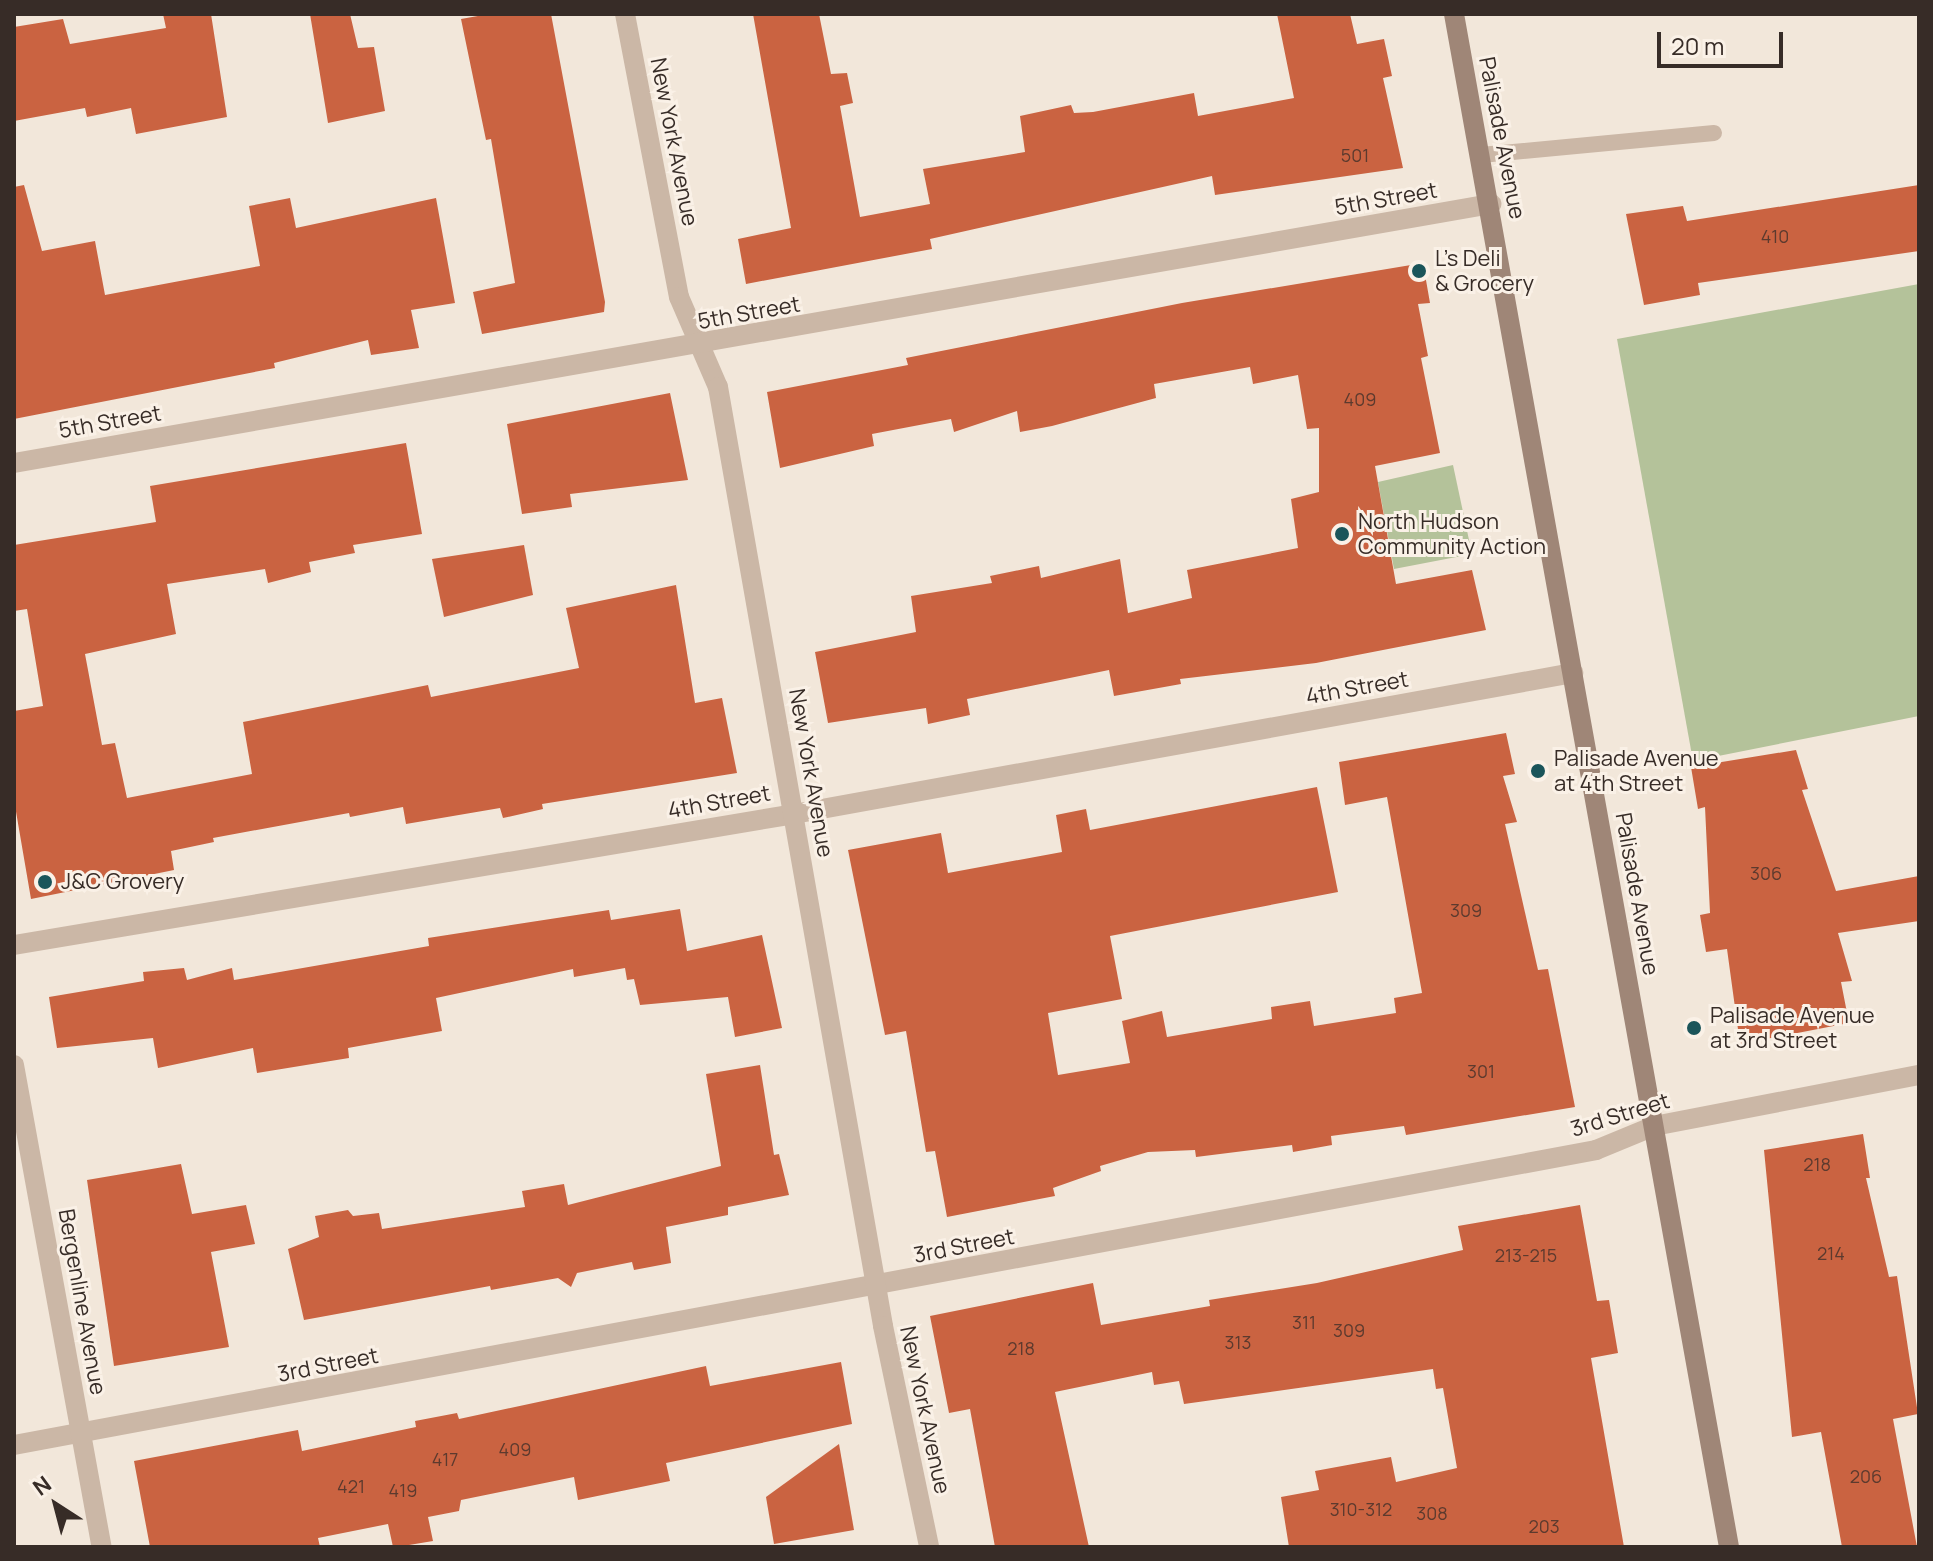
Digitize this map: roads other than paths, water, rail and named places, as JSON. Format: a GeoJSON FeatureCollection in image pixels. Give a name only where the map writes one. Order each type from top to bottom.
{"type":"FeatureCollection","features":[{"type":"Feature","properties":{"kind":"main road","name":"Palisade Avenue"},"geometry":{"type":"LineString","coordinates":[[1454,14],[1491,204],[1729,1547]]}},
{"type":"Feature","properties":{"kind":"street","name":"New York Avenue"},"geometry":{"type":"LineString","coordinates":[[625,14],[679,297],[718,387],[877,1288],[929,1547]]}},
{"type":"Feature","properties":{"kind":"street","name":"5th Street"},"geometry":{"type":"LineString","coordinates":[[14,463],[701,346],[1491,204]]}},
{"type":"Feature","properties":{"kind":"street","name":"4th Street"},"geometry":{"type":"LineString","coordinates":[[14,945],[794,814],[1573,673]]}},
{"type":"Feature","properties":{"kind":"street","name":"Bergenline Avenue"},"geometry":{"type":"LineString","coordinates":[[14,1065],[102,1547]]}},
{"type":"Feature","properties":{"kind":"street","name":"3rd Street"},"geometry":{"type":"LineString","coordinates":[[14,1445],[877,1288],[1596,1150],[1654,1126],[1919,1075]]}},
{"type":"Feature","properties":{"kind":"lane"},"geometry":{"type":"LineString","coordinates":[[1481,155],[1714,133]]}},
{"type":"Feature","properties":{"kind":"place","name":"L's Deli & Grocery"},"geometry":{"type":"Point","coordinates":[1419,271]}},
{"type":"Feature","properties":{"kind":"place","name":"North Hudson Community Action"},"geometry":{"type":"Point","coordinates":[1342,534]}},
{"type":"Feature","properties":{"kind":"place","name":"Palisade Avenue at 4th Street"},"geometry":{"type":"Point","coordinates":[1538,771]}},
{"type":"Feature","properties":{"kind":"place","name":"J&C Grovery"},"geometry":{"type":"Point","coordinates":[45,882]}},
{"type":"Feature","properties":{"kind":"place","name":"Palisade Avenue at 3rd Street"},"geometry":{"type":"Point","coordinates":[1694,1028]}}]}
